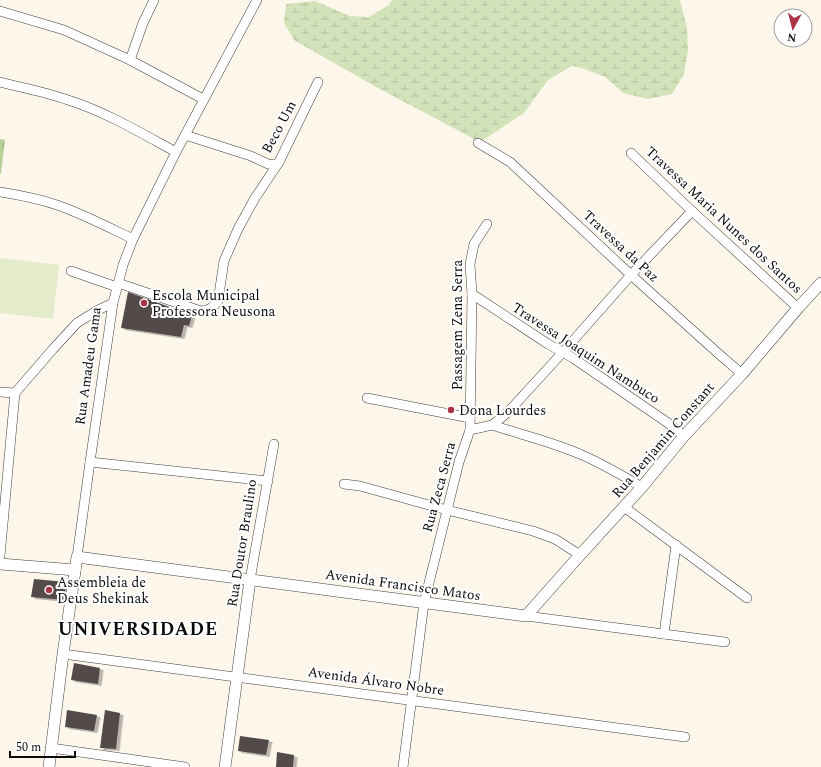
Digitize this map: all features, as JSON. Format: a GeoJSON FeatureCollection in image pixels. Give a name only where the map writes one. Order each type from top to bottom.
{"type":"FeatureCollection","features":[{"type":"Feature","properties":{"kind":"street"},"geometry":{"type":"LineString","coordinates":[[130,60],[143,23],[154,0]]}},
{"type":"Feature","properties":{"kind":"street","name":"Rua Amadeu Gama"},"geometry":{"type":"LineString","coordinates":[[48,767],[90,462],[113,303],[117,285],[133,239],[176,152],[257,0]]}},
{"type":"Feature","properties":{"kind":"street"},"geometry":{"type":"LineString","coordinates":[[0,11],[64,30],[130,60],[204,99]]}},
{"type":"Feature","properties":{"kind":"street"},"geometry":{"type":"LineString","coordinates":[[0,82],[56,96],[85,106],[105,114],[176,152]]}},
{"type":"Feature","properties":{"kind":"street","name":"Beco Um"},"geometry":{"type":"LineString","coordinates":[[185,135],[251,156],[268,164],[276,165],[279,162],[318,82]]}},
{"type":"Feature","properties":{"kind":"street","name":"Travessa da Paz"},"geometry":{"type":"LineString","coordinates":[[478,143],[510,162],[631,275],[742,374]]}},
{"type":"Feature","properties":{"kind":"street","name":"Travessa Maria Nunes dos Santos"},"geometry":{"type":"LineString","coordinates":[[631,153],[798,308]]}},
{"type":"Feature","properties":{"kind":"street"},"geometry":{"type":"LineString","coordinates":[[71,271],[201,311],[210,309],[218,301],[224,262],[238,229],[255,198],[279,162]]}},
{"type":"Feature","properties":{"kind":"street"},"geometry":{"type":"LineString","coordinates":[[0,192],[25,196],[57,205],[85,216],[133,239]]}},
{"type":"Feature","properties":{"kind":"street","name":"Rua Zeca Serra"},"geometry":{"type":"LineString","coordinates":[[404,767],[424,603],[446,510],[459,462],[470,430],[492,425],[510,410],[631,275],[692,211]]}},
{"type":"Feature","properties":{"kind":"street","name":"Passagem Zena Serra"},"geometry":{"type":"LineString","coordinates":[[470,430],[472,294],[470,264],[474,244],[487,224]]}},
{"type":"Feature","properties":{"kind":"street","name":"Rua Benjamin Constant"},"geometry":{"type":"LineString","coordinates":[[526,616],[642,487],[684,436],[742,374],[821,283]]}},
{"type":"Feature","properties":{"kind":"street","name":"Travessa Joaquim Nambuco"},"geometry":{"type":"LineString","coordinates":[[472,294],[573,358],[668,423],[684,436]]}},
{"type":"Feature","properties":{"kind":"street"},"geometry":{"type":"LineString","coordinates":[[0,556],[15,393],[77,323],[113,303]]}},
{"type":"Feature","properties":{"kind":"street"},"geometry":{"type":"LineString","coordinates":[[0,392],[15,393]]}},
{"type":"Feature","properties":{"kind":"street"},"geometry":{"type":"LineString","coordinates":[[367,398],[470,418]]}},
{"type":"Feature","properties":{"kind":"street"},"geometry":{"type":"LineString","coordinates":[[492,425],[536,438],[583,456],[642,487]]}},
{"type":"Feature","properties":{"kind":"street","name":"Rua Doutor Braulino"},"geometry":{"type":"LineString","coordinates":[[225,767],[250,580],[274,444]]}},
{"type":"Feature","properties":{"kind":"street"},"geometry":{"type":"LineString","coordinates":[[90,462],[268,481]]}},
{"type":"Feature","properties":{"kind":"street"},"geometry":{"type":"LineString","coordinates":[[344,484],[360,486],[446,510],[550,536],[580,555]]}},
{"type":"Feature","properties":{"kind":"street"},"geometry":{"type":"LineString","coordinates":[[624,507],[748,598]]}},
{"type":"Feature","properties":{"kind":"street"},"geometry":{"type":"LineString","coordinates":[[664,634],[676,545]]}},
{"type":"Feature","properties":{"kind":"street","name":"Avenida Francisco Matos"},"geometry":{"type":"LineString","coordinates":[[77,557],[725,642]]}},
{"type":"Feature","properties":{"kind":"street"},"geometry":{"type":"LineString","coordinates":[[0,564],[75,570]]}},
{"type":"Feature","properties":{"kind":"street","name":"Avenida Álvaro Nobre"},"geometry":{"type":"LineString","coordinates":[[63,654],[685,737]]}},
{"type":"Feature","properties":{"kind":"street"},"geometry":{"type":"LineString","coordinates":[[51,748],[185,767]]}},
{"type":"Feature","properties":{"kind":"green space"},"geometry":{"type":"Polygon","coordinates":[[[392,0],[680,0],[687,28],[688,50],[684,74],[672,94],[648,99],[623,93],[605,77],[582,68],[572,66],[548,80],[524,113],[480,142],[376,87],[294,40],[284,23],[286,4],[315,1],[350,16],[369,17],[389,5],[392,0]]]}},
{"type":"Feature","properties":{"kind":"green space"},"geometry":{"type":"Polygon","coordinates":[[[0,139],[5,140],[1,174],[0,174],[0,139]]]}},
{"type":"Feature","properties":{"kind":"green space"},"geometry":{"type":"Polygon","coordinates":[[[0,258],[59,265],[53,319],[0,313],[0,258]]]}},
{"type":"Feature","properties":{"kind":"building","name":"Escola Municipal Professora Neusona"},"geometry":{"type":"Polygon","coordinates":[[[128,292],[192,315],[189,326],[184,325],[181,337],[121,328],[128,292]]]}},
{"type":"Feature","properties":{"kind":"building","name":"Assembleia de Deus Shekinak"},"geometry":{"type":"Polygon","coordinates":[[[34,579],[66,582],[64,600],[31,597],[34,579]]]}},
{"type":"Feature","properties":{"kind":"building"},"geometry":{"type":"Polygon","coordinates":[[[74,663],[100,668],[98,684],[71,680],[74,663]]]}},
{"type":"Feature","properties":{"kind":"building"},"geometry":{"type":"Polygon","coordinates":[[[67,710],[97,715],[94,731],[65,727],[67,710]]]}},
{"type":"Feature","properties":{"kind":"building"},"geometry":{"type":"Polygon","coordinates":[[[105,710],[120,713],[116,749],[100,748],[105,710]]]}},
{"type":"Feature","properties":{"kind":"building"},"geometry":{"type":"Polygon","coordinates":[[[240,736],[269,740],[266,755],[238,751],[240,736]]]}},
{"type":"Feature","properties":{"kind":"building"},"geometry":{"type":"Polygon","coordinates":[[[277,752],[294,755],[293,767],[276,767],[277,752]]]}},
{"type":"Feature","properties":{"kind":"place","name":"Escola Municipal Professora Neusona"},"geometry":{"type":"Point","coordinates":[144,303]}},
{"type":"Feature","properties":{"kind":"place","name":"Dona Lourdes"},"geometry":{"type":"Point","coordinates":[451,410]}},
{"type":"Feature","properties":{"kind":"place","name":"Assembleia de Deus Shekinak"},"geometry":{"type":"Point","coordinates":[49,590]}},
{"type":"Feature","properties":{"kind":"district","name":"UNIVERSIDADE"},"geometry":{"type":"Point","coordinates":[138,629]}}]}
